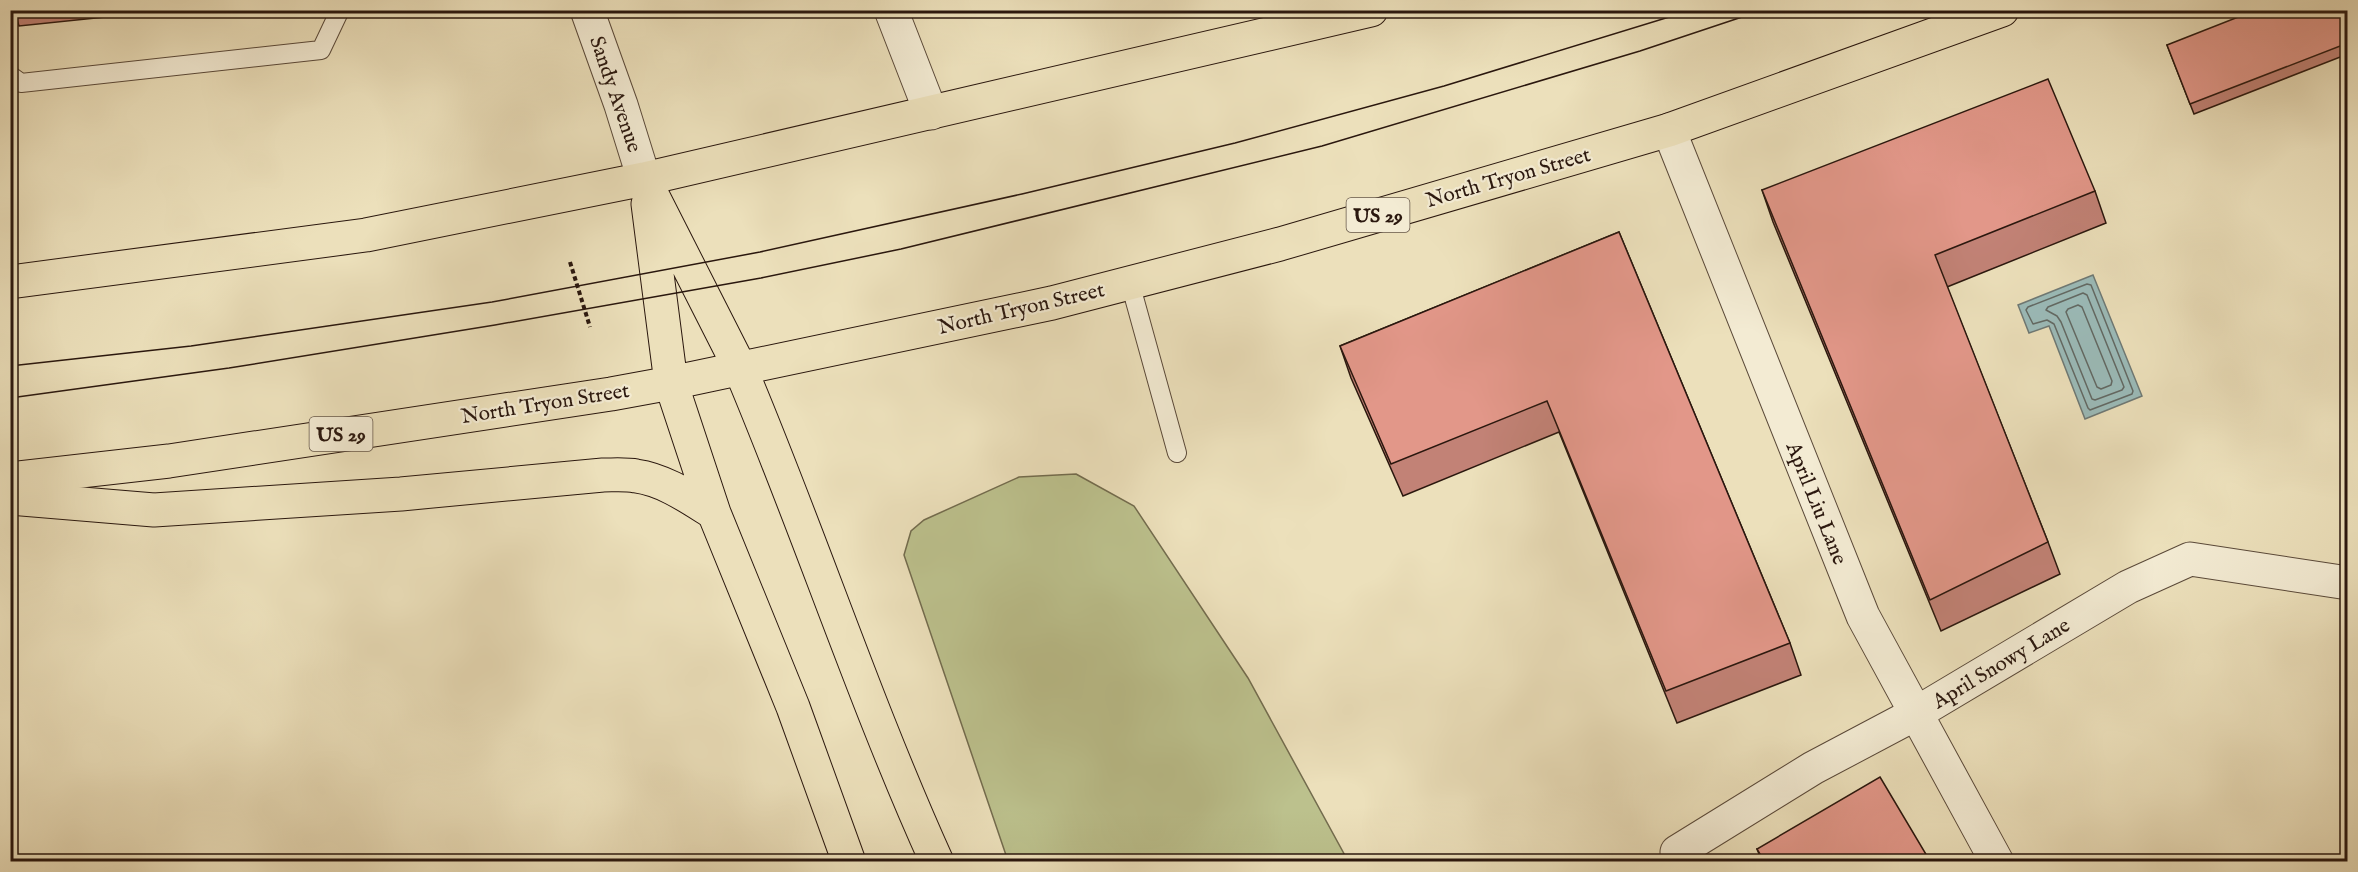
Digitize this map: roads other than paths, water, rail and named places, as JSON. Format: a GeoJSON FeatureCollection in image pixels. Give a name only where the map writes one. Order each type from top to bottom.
{"type":"FeatureCollection","features":[{"type":"Feature","properties":{"kind":"main road"},"geometry":{"type":"LineString","coordinates":[[10,282],[366,236],[644,179],[931,113],[1276,21],[1371,10]]}},
{"type":"Feature","properties":{"kind":"main road","name":"North Tryon Street"},"geometry":{"type":"LineString","coordinates":[[10,479],[169,461],[671,383],[1052,303],[1280,244],[1669,130],[2002,10]]}},
{"type":"Feature","properties":{"kind":"main road"},"geometry":{"type":"LineString","coordinates":[[644,179],[740,368],[769,437],[909,799],[937,861]]}},
{"type":"Feature","properties":{"kind":"main road"},"geometry":{"type":"LineString","coordinates":[[644,179],[671,383],[714,513],[792,707],[849,861]]}},
{"type":"Feature","properties":{"kind":"main road"},"geometry":{"type":"LineString","coordinates":[[10,498],[154,510],[401,494],[620,475],[637,476],[671,487],[714,513]]}},
{"type":"Feature","properties":{"kind":"street","name":"Sandy Avenue"},"geometry":{"type":"LineString","coordinates":[[587,10],[621,105],[644,179]]}},
{"type":"Feature","properties":{"kind":"street"},"geometry":{"type":"LineString","coordinates":[[891,10],[931,113]]}},
{"type":"Feature","properties":{"kind":"street","name":"April Liu Lane"},"geometry":{"type":"LineString","coordinates":[[1669,130],[1863,616],[1996,861]]}},
{"type":"Feature","properties":{"kind":"street","name":"April Snowy Lane"},"geometry":{"type":"LineString","coordinates":[[1677,852],[1813,768],[1915,714],[2128,587],[2190,559],[2348,583]]}},
{"type":"Feature","properties":{"kind":"lane"},"geometry":{"type":"LineString","coordinates":[[10,75],[21,83],[321,50],[340,10]]}},
{"type":"Feature","properties":{"kind":"lane"},"geometry":{"type":"LineString","coordinates":[[1130,283],[1177,453]]}},
{"type":"Feature","properties":{"kind":"water"},"geometry":{"type":"Polygon","coordinates":[[[2093,275],[2142,396],[2085,419],[2049,326],[2029,333],[2018,305],[2093,275]]]}},
{"type":"Feature","properties":{"kind":"tram line"},"geometry":{"type":"LineString","coordinates":[[10,366],[191,346],[492,302],[760,252],[1022,194],[1235,143],[1444,86],[1692,10]]}},
{"type":"Feature","properties":{"kind":"tram line"},"geometry":{"type":"LineString","coordinates":[[10,398],[229,368],[495,325],[761,278],[901,249],[1322,146],[1640,51],[1763,10]]}}]}
